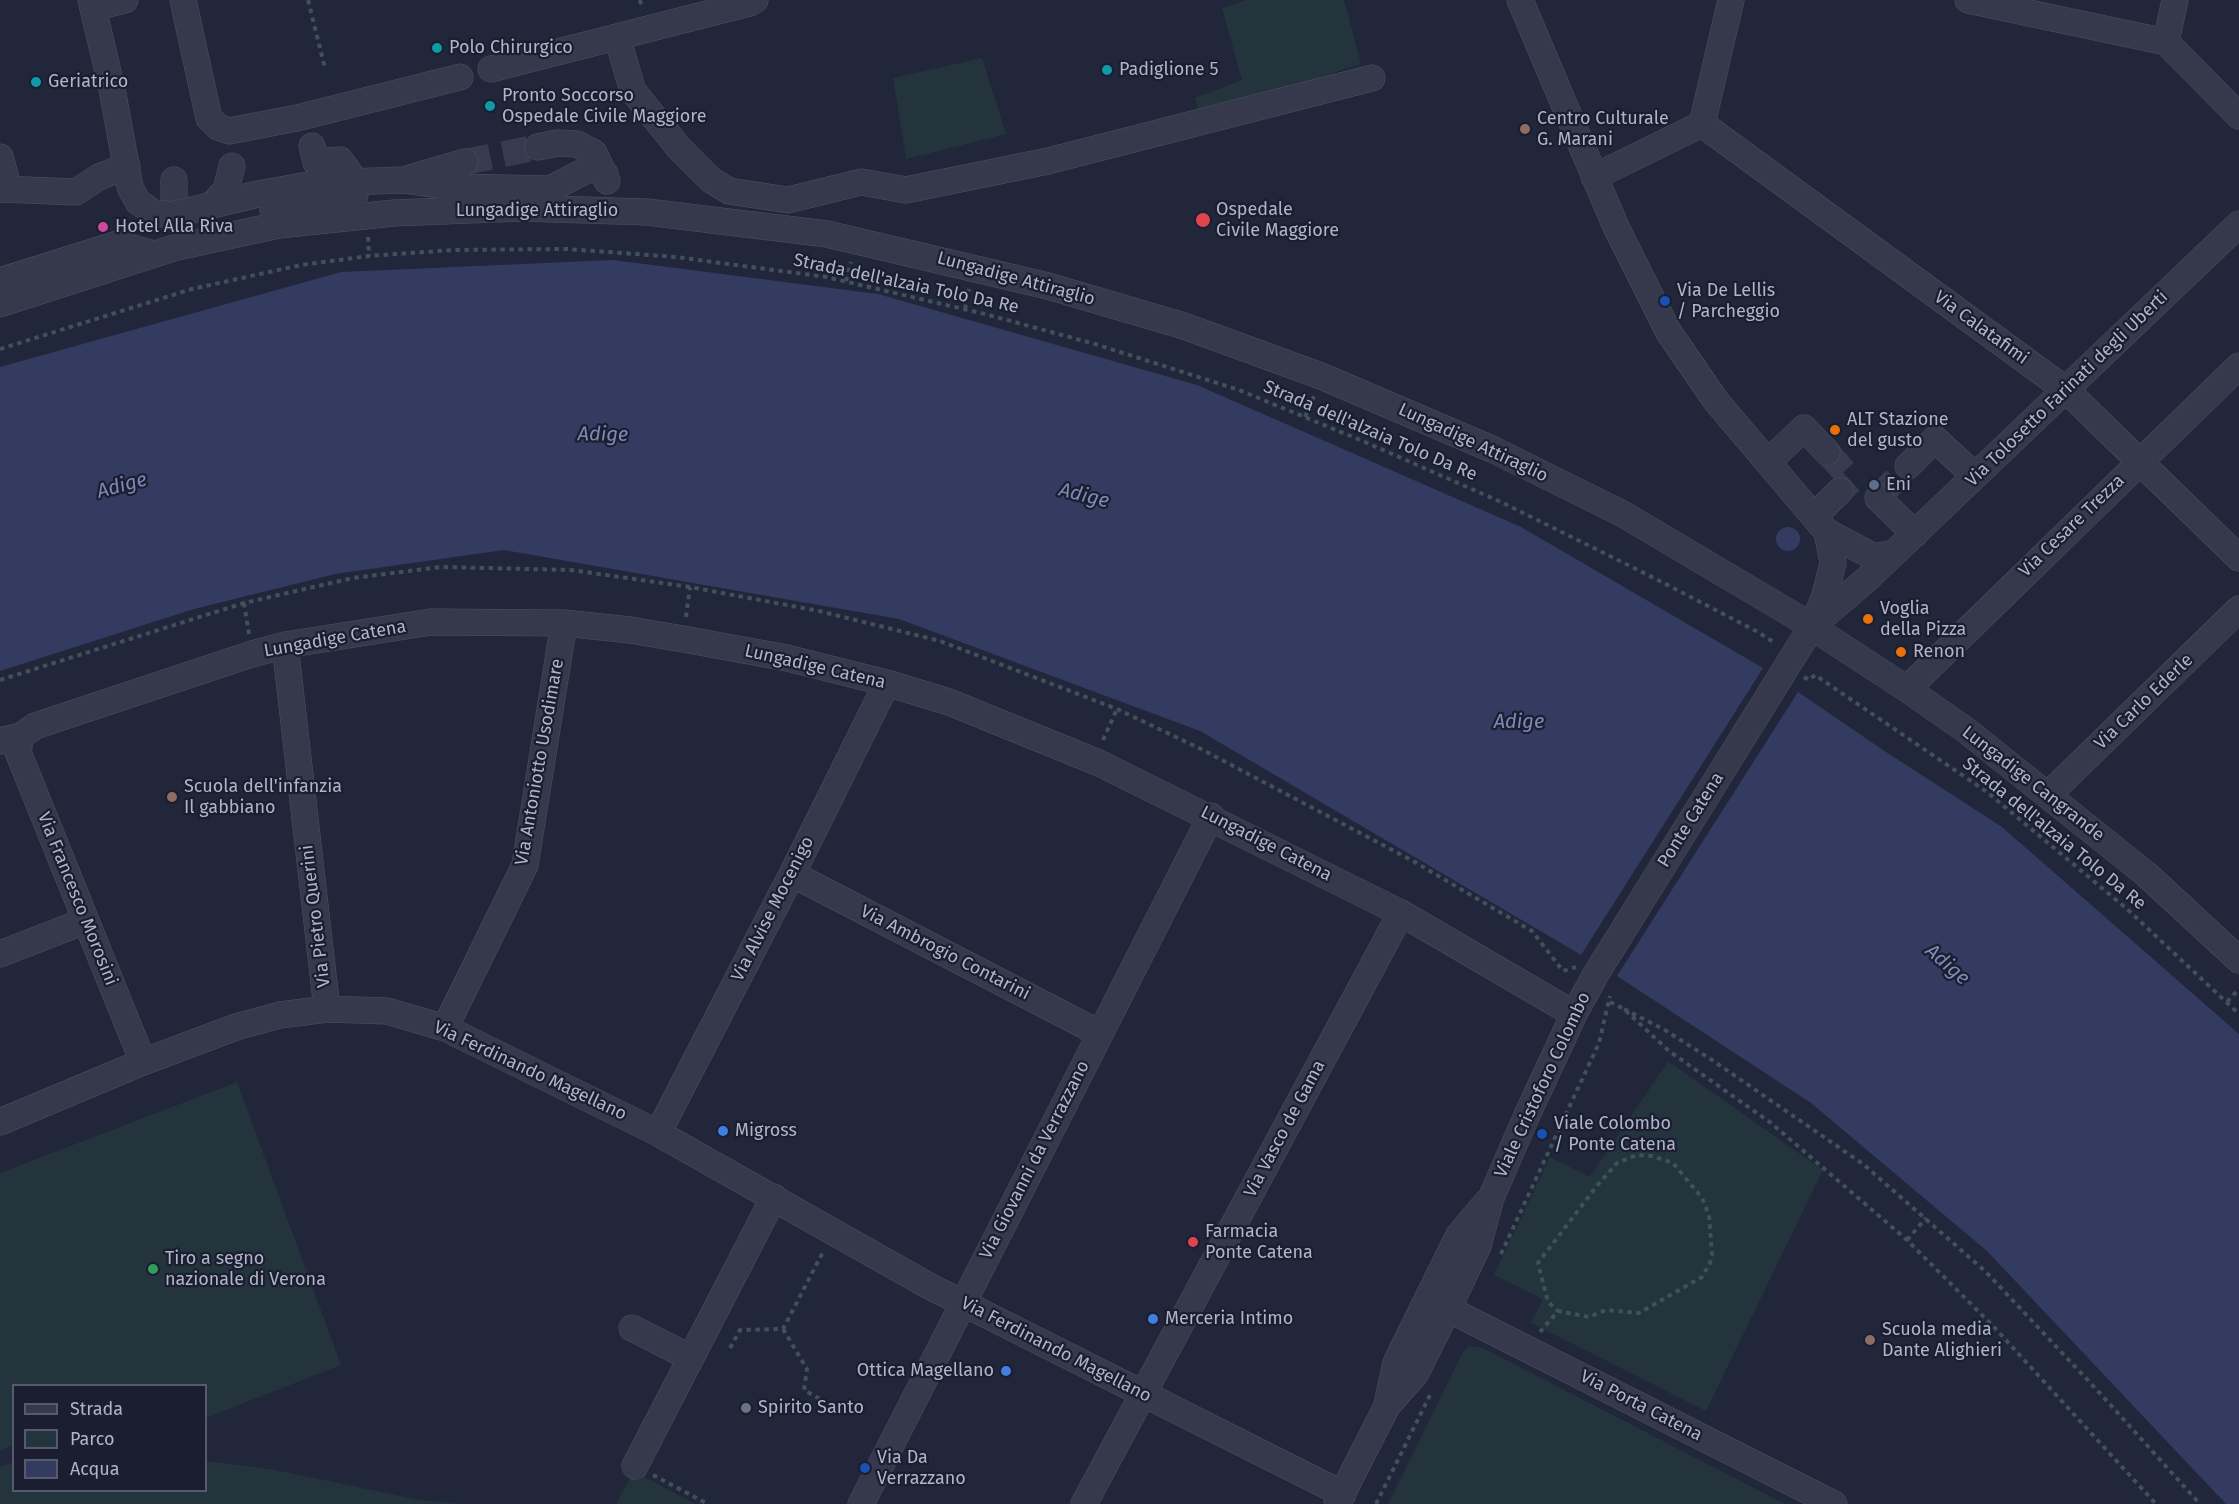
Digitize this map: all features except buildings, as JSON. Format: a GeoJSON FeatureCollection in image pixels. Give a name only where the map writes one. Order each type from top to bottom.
{"type":"FeatureCollection","features":[{"type":"Feature","properties":{"kind":"street"},"geometry":{"type":"LineString","coordinates":[[125,0],[92,4],[129,177],[138,202],[154,213],[172,215],[212,205],[226,190],[232,166],[242,182],[258,194],[319,183],[403,180],[453,187],[550,189],[588,170],[597,170],[605,174]]}},
{"type":"Feature","properties":{"kind":"street"},"geometry":{"type":"LineString","coordinates":[[183,0],[209,118],[218,128],[229,131],[297,118],[460,77]]}},
{"type":"Feature","properties":{"kind":"street"},"geometry":{"type":"LineString","coordinates":[[491,69],[617,38],[750,3],[754,0]]}},
{"type":"Feature","properties":{"kind":"street"},"geometry":{"type":"LineString","coordinates":[[1520,0],[1616,227],[1668,331],[1716,401],[1821,524],[1874,557],[1894,553]]}},
{"type":"Feature","properties":{"kind":"street"},"geometry":{"type":"LineString","coordinates":[[1594,177],[1702,124],[1731,0]]}},
{"type":"Feature","properties":{"kind":"street"},"geometry":{"type":"LineString","coordinates":[[1968,0],[2166,42],[2239,116]]}},
{"type":"Feature","properties":{"kind":"street"},"geometry":{"type":"LineString","coordinates":[[2166,42],[2175,0]]}},
{"type":"Feature","properties":{"kind":"street"},"geometry":{"type":"LineString","coordinates":[[617,38],[633,91],[679,148],[711,180],[729,191],[788,200],[861,182],[906,190],[1048,161],[1372,78]]}},
{"type":"Feature","properties":{"kind":"street","name":"Via Calatafimi"},"geometry":{"type":"LineString","coordinates":[[1702,124],[2066,390],[2239,558]]}},
{"type":"Feature","properties":{"kind":"street"},"geometry":{"type":"LineString","coordinates":[[538,147],[557,143],[577,144],[594,153],[605,174],[617,210]]}},
{"type":"Feature","properties":{"kind":"street"},"geometry":{"type":"LineString","coordinates":[[312,146],[316,162],[340,160],[357,183]]}},
{"type":"Feature","properties":{"kind":"street"},"geometry":{"type":"LineString","coordinates":[[0,157],[4,189],[76,192],[99,177],[129,177]]}},
{"type":"Feature","properties":{"kind":"street"},"geometry":{"type":"LineString","coordinates":[[234,234],[258,212],[361,194],[465,162]]}},
{"type":"Feature","properties":{"kind":"street","name":"Lungadige Attiraglio"},"geometry":{"type":"LineString","coordinates":[[0,281],[118,244],[171,222],[234,234],[279,225],[394,213],[521,208],[617,210],[827,234],[1048,286],[1184,326],[1321,376],[1494,450],[1623,514],[1812,626]]}},
{"type":"Feature","properties":{"kind":"street","name":"Lungadige Attiraglio"},"geometry":{"type":"LineString","coordinates":[[0,304],[171,222]]}},
{"type":"Feature","properties":{"kind":"street","name":"Via Tolosetto Farinati degli Uberti"},"geometry":{"type":"LineString","coordinates":[[1788,665],[1812,626],[1915,534],[2239,224]]}},
{"type":"Feature","properties":{"kind":"street","name":"Via Cesare Trezza"},"geometry":{"type":"LineString","coordinates":[[1907,688],[2239,366]]}},
{"type":"Feature","properties":{"kind":"street"},"geometry":{"type":"LineString","coordinates":[[1768,462],[1804,428],[1827,452]]}},
{"type":"Feature","properties":{"kind":"street"},"geometry":{"type":"LineString","coordinates":[[1908,466],[1935,439],[1975,476]]}},
{"type":"Feature","properties":{"kind":"street"},"geometry":{"type":"LineString","coordinates":[[1812,626],[1825,595],[1833,563],[1821,524],[1840,491]]}},
{"type":"Feature","properties":{"kind":"street"},"geometry":{"type":"LineString","coordinates":[[1878,498],[1915,534]]}},
{"type":"Feature","properties":{"kind":"street","name":"Via Carlo Ederle"},"geometry":{"type":"LineString","coordinates":[[2048,795],[2239,609]]}},
{"type":"Feature","properties":{"kind":"street","name":"Lungadige Catena"},"geometry":{"type":"LineString","coordinates":[[11,738],[35,726],[285,645],[431,622],[564,623],[630,630],[764,654],[887,683],[948,702],[1099,763],[1211,816],[1401,913],[1574,1014]]}},
{"type":"Feature","properties":{"kind":"street","name":"Via Antoniotto Usodimare"},"geometry":{"type":"LineString","coordinates":[[445,1028],[525,865],[564,623]]}},
{"type":"Feature","properties":{"kind":"street","name":"Lungadige Cangrande"},"geometry":{"type":"LineString","coordinates":[[1812,626],[1907,688],[1967,731],[2146,874],[2239,960]]}},
{"type":"Feature","properties":{"kind":"street","name":"Via Pietro Querini"},"geometry":{"type":"LineString","coordinates":[[285,645],[327,1008]]}},
{"type":"Feature","properties":{"kind":"street","name":"Ponte Catena"},"geometry":{"type":"LineString","coordinates":[[1603,984],[1788,665]]}},
{"type":"Feature","properties":{"kind":"street","name":"Via Alvise Mocenigo"},"geometry":{"type":"LineString","coordinates":[[658,1133],[792,874],[887,683]]}},
{"type":"Feature","properties":{"kind":"street","name":"Via Francesco Morosini"},"geometry":{"type":"LineString","coordinates":[[11,738],[143,1062]]}},
{"type":"Feature","properties":{"kind":"street","name":"Via Giovanni da Verrazzano"},"geometry":{"type":"LineString","coordinates":[[861,1504],[1211,816]]}},
{"type":"Feature","properties":{"kind":"street","name":"Via Ambrogio Contarini"},"geometry":{"type":"LineString","coordinates":[[792,874],[1099,1033]]}},
{"type":"Feature","properties":{"kind":"street","name":"Via Vasco de Gama"},"geometry":{"type":"LineString","coordinates":[[1084,1504],[1401,913]]}},
{"type":"Feature","properties":{"kind":"street"},"geometry":{"type":"LineString","coordinates":[[0,954],[85,921]]}},
{"type":"Feature","properties":{"kind":"street","name":"Viale Cristoforo Colombo"},"geometry":{"type":"LineString","coordinates":[[1340,1499],[1387,1406],[1416,1373],[1448,1309],[1478,1246],[1491,1198],[1574,1014],[1603,984]]}},
{"type":"Feature","properties":{"kind":"street","name":"Via Ferdinando Magellano"},"geometry":{"type":"LineString","coordinates":[[0,1122],[143,1062],[236,1027],[280,1015],[327,1008],[387,1011],[445,1028],[658,1133],[774,1197],[833,1233],[963,1303],[1142,1394],[1340,1499]]}},
{"type":"Feature","properties":{"kind":"street"},"geometry":{"type":"LineString","coordinates":[[635,1466],[774,1197]]}},
{"type":"Feature","properties":{"kind":"street","name":"Viale Cristoforo Colombo"},"geometry":{"type":"LineString","coordinates":[[1387,1406],[1396,1363],[1407,1340],[1460,1235],[1491,1198]]}},
{"type":"Feature","properties":{"kind":"street","name":"Via Porta Catena"},"geometry":{"type":"LineString","coordinates":[[1448,1309],[1834,1504]]}},
{"type":"Feature","properties":{"kind":"street"},"geometry":{"type":"LineString","coordinates":[[632,1328],[691,1358]]}},
{"type":"Feature","properties":{"kind":"path"},"geometry":{"type":"LineString","coordinates":[[308,0],[325,68]]}},
{"type":"Feature","properties":{"kind":"path","name":"Strada dell'alzaia Tolo Da Re"},"geometry":{"type":"LineString","coordinates":[[0,349],[192,289],[301,265],[369,256],[453,250],[567,249],[676,257],[826,277],[985,314],[1095,344],[1239,390],[1365,442],[1501,502],[1756,631],[1776,644],[1788,665],[1809,680],[1815,675],[1987,792],[2127,909],[2239,1014]]}},
{"type":"Feature","properties":{"kind":"path"},"geometry":{"type":"LineString","coordinates":[[686,617],[690,587]]}},
{"type":"Feature","properties":{"kind":"path"},"geometry":{"type":"LineString","coordinates":[[244,603],[249,634]]}},
{"type":"Feature","properties":{"kind":"path"},"geometry":{"type":"LineString","coordinates":[[1103,740],[1116,709]]}},
{"type":"Feature","properties":{"kind":"path"},"geometry":{"type":"LineString","coordinates":[[1497,1262],[1599,1043],[1610,1002],[1603,984]]}},
{"type":"Feature","properties":{"kind":"path"},"geometry":{"type":"LineString","coordinates":[[2227,1002],[2239,989]]}},
{"type":"Feature","properties":{"kind":"path"},"geometry":{"type":"LineString","coordinates":[[1610,1002],[1665,1030],[1712,1059],[1863,1164],[1986,1272],[2097,1390],[2197,1503]]}},
{"type":"Feature","properties":{"kind":"path"},"geometry":{"type":"LineString","coordinates":[[1624,1009],[1669,1051],[1771,1123],[1907,1240],[1994,1327],[2156,1504]]}},
{"type":"Feature","properties":{"kind":"path"},"geometry":{"type":"LineString","coordinates":[[1637,1155],[1652,1156],[1673,1163],[1702,1198],[1709,1215],[1712,1255],[1707,1271],[1702,1277],[1639,1313],[1606,1310],[1589,1317],[1558,1311],[1548,1302],[1538,1263],[1596,1187],[1617,1163],[1637,1155]]}},
{"type":"Feature","properties":{"kind":"path"},"geometry":{"type":"LineString","coordinates":[[1907,1240],[1926,1218]]}},
{"type":"Feature","properties":{"kind":"path"},"geometry":{"type":"LineString","coordinates":[[783,1329],[833,1233]]}},
{"type":"Feature","properties":{"kind":"path"},"geometry":{"type":"LineString","coordinates":[[1542,1329],[1558,1311]]}},
{"type":"Feature","properties":{"kind":"path"},"geometry":{"type":"LineString","coordinates":[[730,1348],[740,1330],[783,1329]]}},
{"type":"Feature","properties":{"kind":"path"},"geometry":{"type":"LineString","coordinates":[[783,1329],[807,1369],[804,1390],[820,1399]]}},
{"type":"Feature","properties":{"kind":"path"},"geometry":{"type":"LineString","coordinates":[[1376,1504],[1433,1389]]}},
{"type":"Feature","properties":{"kind":"path"},"geometry":{"type":"LineString","coordinates":[[635,1466],[708,1504]]}},
{"type":"Feature","properties":{"kind":"green space"},"geometry":{"type":"Polygon","coordinates":[[[1247,0],[1344,0],[1361,64],[1200,116],[1195,98],[1242,80],[1222,8],[1247,0]]]}},
{"type":"Feature","properties":{"kind":"green space"},"geometry":{"type":"Polygon","coordinates":[[[982,58],[1006,134],[906,159],[893,78],[982,58]]]}},
{"type":"Feature","properties":{"kind":"green space"},"geometry":{"type":"Polygon","coordinates":[[[1668,1061],[1823,1170],[1706,1411],[1531,1323],[1543,1299],[1494,1275],[1550,1157],[1590,1177],[1668,1061]]]}},
{"type":"Feature","properties":{"kind":"green space","name":"Tiro a segno nazionale di Verona"},"geometry":{"type":"Polygon","coordinates":[[[237,1082],[341,1365],[207,1418],[207,1384],[12,1384],[12,1445],[0,1451],[0,1173],[237,1082]]]}},
{"type":"Feature","properties":{"kind":"green space"},"geometry":{"type":"Polygon","coordinates":[[[1469,1346],[1483,1348],[1785,1504],[1388,1504],[1462,1354],[1469,1346]]]}},
{"type":"Feature","properties":{"kind":"green space"},"geometry":{"type":"Polygon","coordinates":[[[207,1461],[270,1469],[421,1500],[460,1504],[0,1504],[0,1467],[12,1462],[12,1492],[207,1492],[207,1461]]]}},
{"type":"Feature","properties":{"kind":"green space"},"geometry":{"type":"Polygon","coordinates":[[[634,1471],[695,1504],[616,1504],[634,1471]]]}},
{"type":"Feature","properties":{"kind":"water","name":"Adige"},"geometry":{"type":"Polygon","coordinates":[[[613,260],[878,294],[1197,385],[1521,527],[1763,668],[1883,750],[2002,827],[2239,1034],[2239,1504],[2226,1504],[1987,1251],[1811,1103],[1617,976],[1200,731],[899,619],[504,550],[335,574],[194,609],[0,671],[0,367],[341,272],[613,260]]]}},
{"type":"Feature","properties":{"kind":"water"},"geometry":{"type":"Polygon","coordinates":[[[1788,527],[1796,531],[1800,539],[1796,547],[1788,551],[1780,547],[1776,539],[1780,531],[1788,527]]]}},
{"type":"Feature","properties":{"kind":"pier"},"geometry":{"type":"Polygon","coordinates":[[[1763,668],[1798,692],[1617,976],[1581,955],[1763,668]]]}},
{"type":"Feature","properties":{"kind":"tunnel"},"geometry":{"type":"LineString","coordinates":[[465,162],[538,147]]}},
{"type":"Feature","properties":{"kind":"tunnel"},"geometry":{"type":"LineString","coordinates":[[1827,452],[1852,480],[1840,491]]}},
{"type":"Feature","properties":{"kind":"tunnel"},"geometry":{"type":"LineString","coordinates":[[1878,498],[1908,466]]}},
{"type":"Feature","properties":{"kind":"place","name":"Polo Chirurgico"},"geometry":{"type":"Point","coordinates":[437,48]}},
{"type":"Feature","properties":{"kind":"place","name":"Padiglione 5"},"geometry":{"type":"Point","coordinates":[1107,70]}},
{"type":"Feature","properties":{"kind":"place","name":"Geriatrico"},"geometry":{"type":"Point","coordinates":[36,82]}},
{"type":"Feature","properties":{"kind":"place","name":"Pronto Soccorso Ospedale Civile Maggiore"},"geometry":{"type":"Point","coordinates":[490,106]}},
{"type":"Feature","properties":{"kind":"place","name":"Centro Culturale G. Marani"},"geometry":{"type":"Point","coordinates":[1525,129]}},
{"type":"Feature","properties":{"kind":"place","name":"Ospedale Civile Maggiore"},"geometry":{"type":"Point","coordinates":[1203,220]}},
{"type":"Feature","properties":{"kind":"place","name":"Hotel Alla Riva"},"geometry":{"type":"Point","coordinates":[103,227]}},
{"type":"Feature","properties":{"kind":"place","name":"Via De Lellis / Parcheggio"},"geometry":{"type":"Point","coordinates":[1665,301]}},
{"type":"Feature","properties":{"kind":"place","name":"ALT Stazione del gusto"},"geometry":{"type":"Point","coordinates":[1835,430]}},
{"type":"Feature","properties":{"kind":"place","name":"Eni"},"geometry":{"type":"Point","coordinates":[1874,485]}},
{"type":"Feature","properties":{"kind":"place","name":"Voglia della Pizza"},"geometry":{"type":"Point","coordinates":[1868,619]}},
{"type":"Feature","properties":{"kind":"place","name":"Renon"},"geometry":{"type":"Point","coordinates":[1901,652]}},
{"type":"Feature","properties":{"kind":"place","name":"Scuola dell'infanzia Il gabbiano"},"geometry":{"type":"Point","coordinates":[172,797]}},
{"type":"Feature","properties":{"kind":"place","name":"Migross"},"geometry":{"type":"Point","coordinates":[723,1131]}},
{"type":"Feature","properties":{"kind":"place","name":"Viale Colombo / Ponte Catena"},"geometry":{"type":"Point","coordinates":[1542,1134]}},
{"type":"Feature","properties":{"kind":"place","name":"Farmacia Ponte Catena"},"geometry":{"type":"Point","coordinates":[1193,1242]}},
{"type":"Feature","properties":{"kind":"place","name":"Tiro a segno nazionale di Verona"},"geometry":{"type":"Point","coordinates":[153,1269]}},
{"type":"Feature","properties":{"kind":"place","name":"Merceria Intimo"},"geometry":{"type":"Point","coordinates":[1153,1319]}},
{"type":"Feature","properties":{"kind":"place","name":"Scuola media Dante Alighieri"},"geometry":{"type":"Point","coordinates":[1870,1340]}},
{"type":"Feature","properties":{"kind":"place","name":"Ottica Magellano"},"geometry":{"type":"Point","coordinates":[1006,1371]}},
{"type":"Feature","properties":{"kind":"place","name":"Spirito Santo"},"geometry":{"type":"Point","coordinates":[746,1408]}},
{"type":"Feature","properties":{"kind":"place","name":"Via Da Verrazzano"},"geometry":{"type":"Point","coordinates":[865,1468]}}]}
